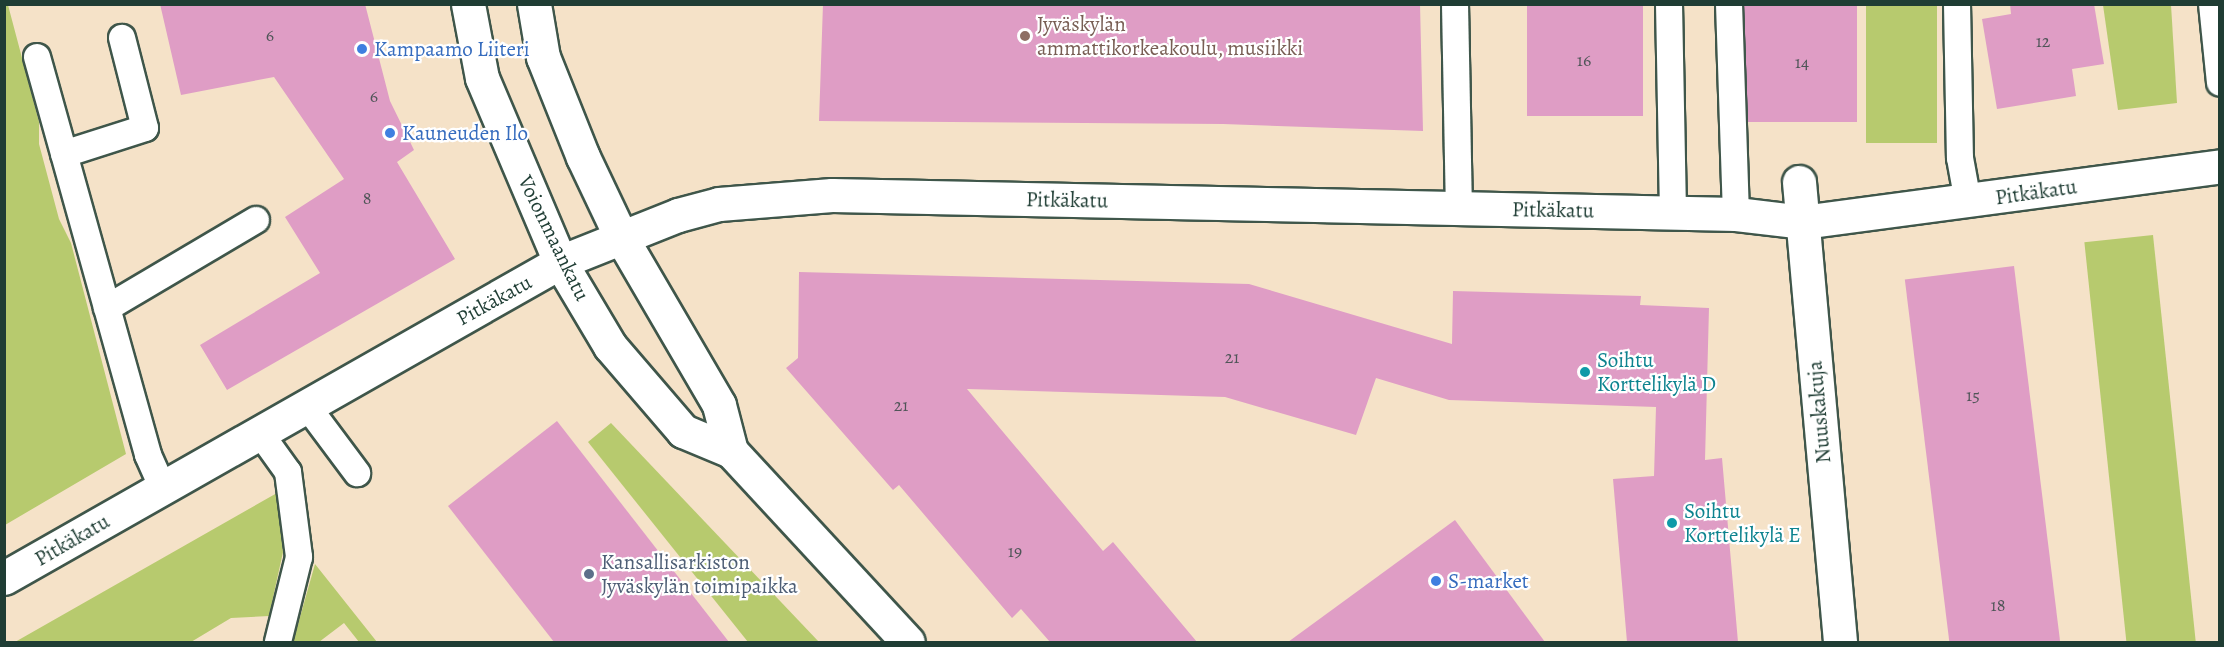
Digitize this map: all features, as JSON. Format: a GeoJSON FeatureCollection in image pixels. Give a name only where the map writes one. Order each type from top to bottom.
{"type":"FeatureCollection","features":[{"type":"Feature","properties":{"kind":"street","name":"Voionmaankatu"},"geometry":{"type":"LineString","coordinates":[[468,4],[482,78],[560,262],[610,346],[683,431],[731,451],[908,642]]}},
{"type":"Feature","properties":{"kind":"street","name":"Voionmaankatu"},"geometry":{"type":"LineString","coordinates":[[534,4],[543,57],[621,237],[719,405],[731,451]]}},
{"type":"Feature","properties":{"kind":"street","name":"Pitkäkatu"},"geometry":{"type":"LineString","coordinates":[[4,578],[560,262],[621,237],[719,204],[812,196],[1736,214],[1803,222],[1968,202],[2220,166]]}},
{"type":"Feature","properties":{"kind":"street","name":"Nuuskakuja"},"geometry":{"type":"LineString","coordinates":[[1799,182],[1840,642]]}},
{"type":"Feature","properties":{"kind":"lane"},"geometry":{"type":"LineString","coordinates":[[1455,4],[1459,208]]}},
{"type":"Feature","properties":{"kind":"lane"},"geometry":{"type":"LineString","coordinates":[[1669,4],[1673,213]]}},
{"type":"Feature","properties":{"kind":"lane"},"geometry":{"type":"LineString","coordinates":[[1729,4],[1736,214]]}},
{"type":"Feature","properties":{"kind":"lane"},"geometry":{"type":"LineString","coordinates":[[1957,4],[1960,158],[1968,202]]}},
{"type":"Feature","properties":{"kind":"lane"},"geometry":{"type":"LineString","coordinates":[[2212,4],[2220,84]]}},
{"type":"Feature","properties":{"kind":"lane"},"geometry":{"type":"LineString","coordinates":[[64,154],[145,128],[122,38]]}},
{"type":"Feature","properties":{"kind":"lane"},"geometry":{"type":"LineString","coordinates":[[37,57],[148,455],[163,489]]}},
{"type":"Feature","properties":{"kind":"lane"},"geometry":{"type":"LineString","coordinates":[[107,308],[256,220]]}},
{"type":"Feature","properties":{"kind":"lane"},"geometry":{"type":"LineString","coordinates":[[307,406],[357,473]]}},
{"type":"Feature","properties":{"kind":"lane"},"geometry":{"type":"LineString","coordinates":[[260,433],[288,472],[299,557],[274,641]]}},
{"type":"Feature","properties":{"kind":"green space"},"geometry":{"type":"Polygon","coordinates":[[[4,5],[8,5],[39,122],[39,144],[59,219],[71,243],[126,454],[5,525],[4,5]]]}},
{"type":"Feature","properties":{"kind":"green space"},"geometry":{"type":"Polygon","coordinates":[[[1866,5],[1937,5],[1937,143],[1866,143],[1866,5]]]}},
{"type":"Feature","properties":{"kind":"green space"},"geometry":{"type":"Polygon","coordinates":[[[2103,5],[2171,5],[2177,103],[2118,110],[2103,5]]]}},
{"type":"Feature","properties":{"kind":"green space"},"geometry":{"type":"Polygon","coordinates":[[[2153,235],[2196,642],[2126,642],[2084,242],[2153,235]]]}},
{"type":"Feature","properties":{"kind":"green space"},"geometry":{"type":"Polygon","coordinates":[[[611,423],[819,642],[748,642],[588,442],[611,423]]]}},
{"type":"Feature","properties":{"kind":"green space"},"geometry":{"type":"Polygon","coordinates":[[[277,493],[283,552],[269,616],[231,618],[191,642],[15,642],[277,493]]]}},
{"type":"Feature","properties":{"kind":"green space"},"geometry":{"type":"Polygon","coordinates":[[[315,564],[377,642],[359,642],[344,623],[319,642],[293,642],[315,564]]]}},
{"type":"Feature","properties":{"kind":"building"},"geometry":{"type":"Polygon","coordinates":[[[160,4],[365,4],[390,101],[414,150],[397,162],[455,259],[227,390],[200,345],[320,273],[285,217],[344,179],[274,77],[181,95],[160,4]]]}},
{"type":"Feature","properties":{"kind":"building","name":"Jyväskylän ammattikorkeakoulu, musiikki"},"geometry":{"type":"Polygon","coordinates":[[[823,4],[1420,4],[1423,131],[1223,124],[819,121],[823,4]]]}},
{"type":"Feature","properties":{"kind":"building"},"geometry":{"type":"Polygon","coordinates":[[[1527,4],[1643,4],[1643,116],[1527,116],[1527,4]]]}},
{"type":"Feature","properties":{"kind":"building"},"geometry":{"type":"Polygon","coordinates":[[[1744,4],[1857,4],[1857,122],[1744,122],[1744,4]]]}},
{"type":"Feature","properties":{"kind":"building"},"geometry":{"type":"Polygon","coordinates":[[[2010,4],[2094,4],[2104,64],[2072,69],[2076,96],[1997,109],[1982,19],[2011,14],[2010,4]]]}},
{"type":"Feature","properties":{"kind":"building"},"geometry":{"type":"Polygon","coordinates":[[[2014,266],[2060,642],[1949,642],[1905,279],[2014,266]]]}},
{"type":"Feature","properties":{"kind":"building"},"geometry":{"type":"Polygon","coordinates":[[[799,272],[1249,284],[1452,344],[1453,291],[1641,296],[1640,305],[1709,308],[1705,460],[1722,458],[1738,642],[1627,642],[1613,479],[1654,476],[1656,407],[1449,400],[1376,378],[1356,435],[1225,397],[967,389],[1103,551],[1113,542],[1197,642],[1050,642],[1021,609],[1012,618],[899,485],[893,490],[786,368],[798,358],[799,272]]]}},
{"type":"Feature","properties":{"kind":"building","name":"Kansallisarkiston Jyväskylän toimipaikka"},"geometry":{"type":"Polygon","coordinates":[[[557,421],[729,642],[554,642],[448,506],[557,421]]]}},
{"type":"Feature","properties":{"kind":"building","name":"S-market"},"geometry":{"type":"Polygon","coordinates":[[[1455,520],[1545,642],[1288,642],[1455,520]]]}},
{"type":"Feature","properties":{"kind":"place","name":"Jyväskylän ammattikorkeakoulu, musiikki"},"geometry":{"type":"Point","coordinates":[1025,36]}},
{"type":"Feature","properties":{"kind":"place","name":"Kampaamo Liiteri"},"geometry":{"type":"Point","coordinates":[362,49]}},
{"type":"Feature","properties":{"kind":"place","name":"Kauneuden Ilo"},"geometry":{"type":"Point","coordinates":[390,133]}},
{"type":"Feature","properties":{"kind":"place","name":"Soihtu Korttelikylä D"},"geometry":{"type":"Point","coordinates":[1585,372]}},
{"type":"Feature","properties":{"kind":"place","name":"Soihtu Korttelikylä E"},"geometry":{"type":"Point","coordinates":[1672,523]}},
{"type":"Feature","properties":{"kind":"place","name":"Kansallisarkiston Jyväskylän toimipaikka"},"geometry":{"type":"Point","coordinates":[589,574]}},
{"type":"Feature","properties":{"kind":"place","name":"S-market"},"geometry":{"type":"Point","coordinates":[1436,581]}}]}
